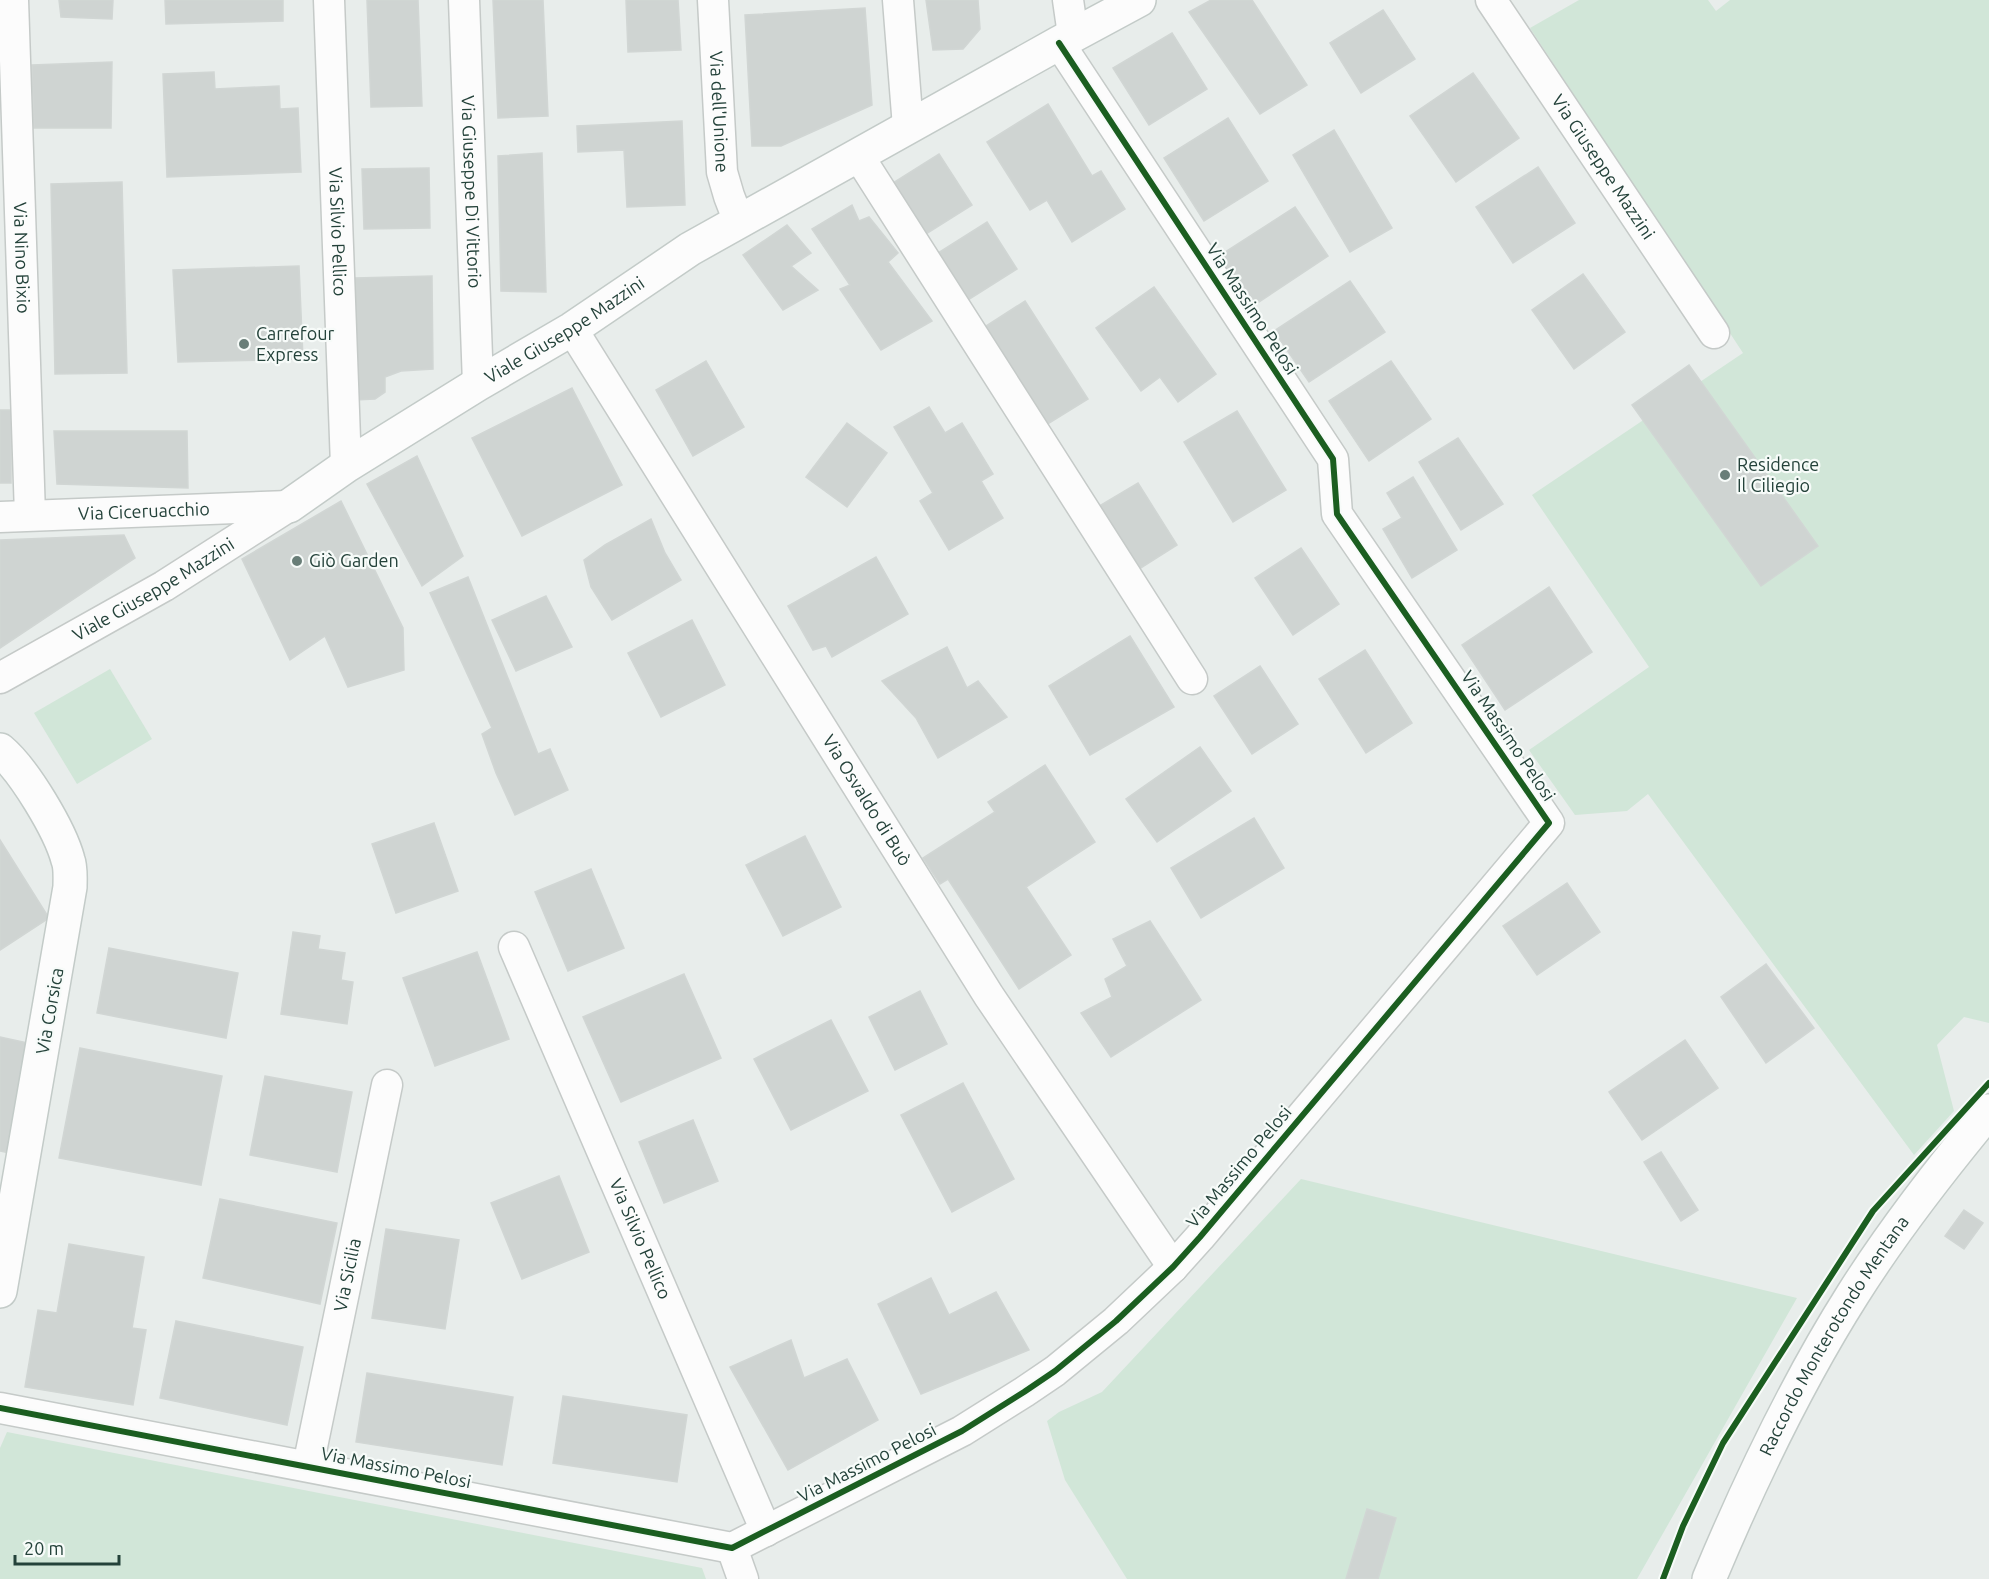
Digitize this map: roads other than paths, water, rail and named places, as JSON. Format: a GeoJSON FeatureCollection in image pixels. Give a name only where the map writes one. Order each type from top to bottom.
{"type":"FeatureCollection","features":[{"type":"Feature","properties":{"kind":"main road","name":"Viale Giuseppe Mazzini"},"geometry":{"type":"LineString","coordinates":[[289,506],[346,466],[572,329],[690,249],[1139,0]]}},
{"type":"Feature","properties":{"kind":"main road","name":"Via Corsica"},"geometry":{"type":"LineString","coordinates":[[0,750],[28,781],[57,833],[68,860],[70,887],[0,1291]]}},
{"type":"Feature","properties":{"kind":"main road","name":"Raccordo Monterotondo Mentana"},"geometry":{"type":"LineString","coordinates":[[1709,1579],[1764,1457],[1828,1335],[1884,1246],[1956,1150],[1989,1111]]}},
{"type":"Feature","properties":{"kind":"street","name":"Via Nino Bixio"},"geometry":{"type":"LineString","coordinates":[[14,0],[30,515]]}},
{"type":"Feature","properties":{"kind":"street","name":"Via Silvio Pellico"},"geometry":{"type":"LineString","coordinates":[[329,0],[346,466]]}},
{"type":"Feature","properties":{"kind":"street","name":"Via Giuseppe Di Vittorio"},"geometry":{"type":"LineString","coordinates":[[464,0],[478,384]]}},
{"type":"Feature","properties":{"kind":"street","name":"Via dell'Unione"},"geometry":{"type":"LineString","coordinates":[[713,0],[722,172],[739,222]]}},
{"type":"Feature","properties":{"kind":"street"},"geometry":{"type":"LineString","coordinates":[[898,0],[908,127]]}},
{"type":"Feature","properties":{"kind":"street"},"geometry":{"type":"LineString","coordinates":[[1066,39],[1068,0]]}},
{"type":"Feature","properties":{"kind":"street","name":"Via Giuseppe Mazzini"},"geometry":{"type":"LineString","coordinates":[[1491,0],[1714,333]]}},
{"type":"Feature","properties":{"kind":"street","name":"Via Massimo Pelosi"},"geometry":{"type":"LineString","coordinates":[[0,1407],[732,1548],[934,1446],[995,1412],[1055,1371],[1095,1339],[1173,1267],[1549,823],[1337,514],[1333,459],[1066,39]]}},
{"type":"Feature","properties":{"kind":"street"},"geometry":{"type":"LineString","coordinates":[[858,155],[1192,679]]}},
{"type":"Feature","properties":{"kind":"street","name":"Via Osvaldo di Buò"},"geometry":{"type":"LineString","coordinates":[[572,329],[990,996],[1173,1267]]}},
{"type":"Feature","properties":{"kind":"street","name":"Via Ciceruacchio"},"geometry":{"type":"LineString","coordinates":[[0,517],[289,506]]}},
{"type":"Feature","properties":{"kind":"street","name":"Viale Giuseppe Mazzini"},"geometry":{"type":"LineString","coordinates":[[0,678],[164,586],[289,506]]}},
{"type":"Feature","properties":{"kind":"street","name":"Via Silvio Pellico"},"geometry":{"type":"LineString","coordinates":[[514,947],[766,1532]]}},
{"type":"Feature","properties":{"kind":"street","name":"Via Sicilia"},"geometry":{"type":"LineString","coordinates":[[308,1466],[387,1085]]}},
{"type":"Feature","properties":{"kind":"street"},"geometry":{"type":"LineString","coordinates":[[732,1548],[743,1579]]}},
{"type":"Feature","properties":{"kind":"place","name":"Carrefour Express"},"geometry":{"type":"Point","coordinates":[244,344]}},
{"type":"Feature","properties":{"kind":"place","name":"Residence Il Ciliegio"},"geometry":{"type":"Point","coordinates":[1725,475]}},
{"type":"Feature","properties":{"kind":"place","name":"Giò Garden"},"geometry":{"type":"Point","coordinates":[297,561]}}]}
